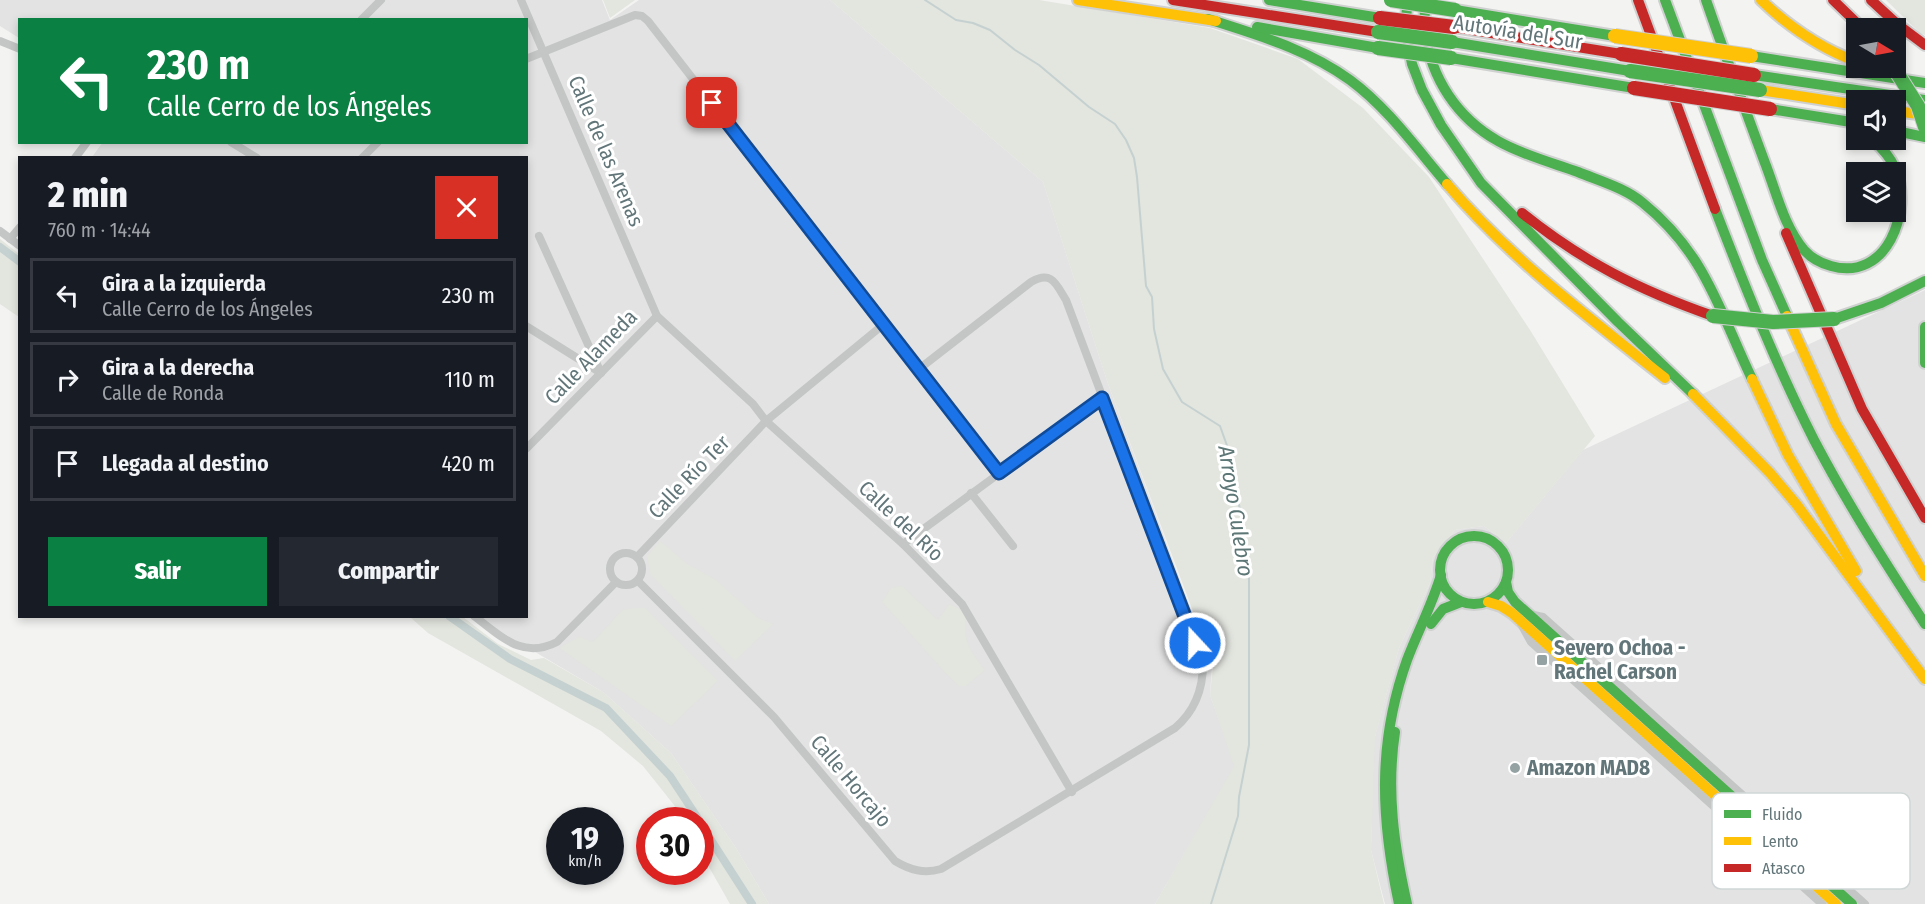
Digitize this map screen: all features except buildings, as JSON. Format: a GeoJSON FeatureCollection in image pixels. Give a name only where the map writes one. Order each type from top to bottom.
{"type":"FeatureCollection","features":[{"type":"Feature","properties":{"kind":"main road"},"geometry":{"type":"LineString","coordinates":[[1078,0],[1846,121]]}},
{"type":"Feature","properties":{"kind":"main road","name":"Autovía del Sur"},"geometry":{"type":"LineString","coordinates":[[1173,0],[1846,103]]}},
{"type":"Feature","properties":{"kind":"main road","name":"Autovía del Sur"},"geometry":{"type":"LineString","coordinates":[[1269,0],[1925,100]]}},
{"type":"Feature","properties":{"kind":"main road"},"geometry":{"type":"LineString","coordinates":[[1391,0],[1615,36],[1925,81]]}},
{"type":"Feature","properties":{"kind":"main road"},"geometry":{"type":"LineString","coordinates":[[1408,0],[1405,26],[1412,64],[1422,90],[1441,124],[1481,183],[1595,299],[1680,380],[1797,505],[1925,679]]}},
{"type":"Feature","properties":{"kind":"main road"},"geometry":{"type":"LineString","coordinates":[[1425,0],[1425,31],[1433,67],[1446,94],[1476,127],[1499,142],[1592,176],[1642,202],[1677,234],[1698,261],[1788,455],[1887,626]]}},
{"type":"Feature","properties":{"kind":"main road"},"geometry":{"type":"LineString","coordinates":[[1638,0],[1713,207],[1784,378],[1854,512],[1925,624]]}},
{"type":"Feature","properties":{"kind":"main road"},"geometry":{"type":"LineString","coordinates":[[1665,0],[1762,260],[1836,424],[1925,576]]}},
{"type":"Feature","properties":{"kind":"main road"},"geometry":{"type":"LineString","coordinates":[[1706,0],[1790,247],[1862,409],[1925,518]]}},
{"type":"Feature","properties":{"kind":"main road"},"geometry":{"type":"LineString","coordinates":[[1761,0],[1788,24],[1809,38],[1846,56]]}},
{"type":"Feature","properties":{"kind":"main road"},"geometry":{"type":"LineString","coordinates":[[1833,0],[1852,18]]}},
{"type":"Feature","properties":{"kind":"main road"},"geometry":{"type":"LineString","coordinates":[[1871,0],[1925,45]]}},
{"type":"Feature","properties":{"kind":"main road"},"geometry":{"type":"LineString","coordinates":[[1208,19],[1271,39],[1313,58],[1349,79],[1400,129],[1467,207],[1504,245],[1585,315],[1730,432]]}},
{"type":"Feature","properties":{"kind":"main road"},"geometry":{"type":"LineString","coordinates":[[1906,76],[1925,81]]}},
{"type":"Feature","properties":{"kind":"main road"},"geometry":{"type":"LineString","coordinates":[[1900,78],[1918,106],[1925,127]]}},
{"type":"Feature","properties":{"kind":"main road"},"geometry":{"type":"LineString","coordinates":[[1906,112],[1925,115]]}},
{"type":"Feature","properties":{"kind":"main road"},"geometry":{"type":"LineString","coordinates":[[1807,115],[1846,127]]}},
{"type":"Feature","properties":{"kind":"main road"},"geometry":{"type":"LineString","coordinates":[[1747,117],[1776,193],[1799,243],[1815,260],[1832,267],[1858,268],[1872,262],[1882,254],[1891,241],[1899,222],[1901,198],[1895,168],[1883,150]]}},
{"type":"Feature","properties":{"kind":"main road"},"geometry":{"type":"LineString","coordinates":[[1441,124],[1486,178],[1518,210],[1576,256],[1635,288],[1713,316],[1774,323],[1834,319],[1889,301],[1925,281]]}},
{"type":"Feature","properties":{"kind":"main road"},"geometry":{"type":"LineString","coordinates":[[1906,133],[1925,137]]}},
{"type":"Feature","properties":{"kind":"main road"},"geometry":{"type":"LineString","coordinates":[[1925,327],[1925,363]]}},
{"type":"Feature","properties":{"kind":"main road"},"geometry":{"type":"LineString","coordinates":[[1715,793],[1523,616],[1508,592],[1507,565],[1501,550],[1487,539],[1479,537],[1467,537],[1447,549],[1441,559],[1441,575],[1442,582],[1451,596],[1461,602],[1476,604],[1488,602],[1523,616],[1725,793]]}},
{"type":"Feature","properties":{"kind":"main road"},"geometry":{"type":"LineString","coordinates":[[1399,904],[1388,859],[1385,827],[1383,778],[1385,745],[1395,698],[1408,658],[1436,595],[1441,575]]}},
{"type":"Feature","properties":{"kind":"main road"},"geometry":{"type":"LineString","coordinates":[[1488,602],[1499,594],[1506,582]]}},
{"type":"Feature","properties":{"kind":"main road"},"geometry":{"type":"LineString","coordinates":[[1407,904],[1392,824],[1393,743],[1403,695],[1415,657],[1431,622],[1435,614],[1447,606],[1461,602]]}},
{"type":"Feature","properties":{"kind":"main road"},"geometry":{"type":"LineString","coordinates":[[1820,889],[1836,904]]}},
{"type":"Feature","properties":{"kind":"main road"},"geometry":{"type":"LineString","coordinates":[[1835,889],[1852,904]]}},
{"type":"Feature","properties":{"kind":"street"},"geometry":{"type":"LineString","coordinates":[[362,18],[381,0]]}},
{"type":"Feature","properties":{"kind":"street","name":"Calle de las Arenas"},"geometry":{"type":"LineString","coordinates":[[521,0],[657,316]]}},
{"type":"Feature","properties":{"kind":"street"},"geometry":{"type":"LineString","coordinates":[[528,58],[635,15],[642,16],[656,30],[999,473]]}},
{"type":"Feature","properties":{"kind":"street"},"geometry":{"type":"LineString","coordinates":[[0,41],[18,48]]}},
{"type":"Feature","properties":{"kind":"street"},"geometry":{"type":"LineString","coordinates":[[237,144],[254,156]]}},
{"type":"Feature","properties":{"kind":"street"},"geometry":{"type":"LineString","coordinates":[[364,156],[376,144]]}},
{"type":"Feature","properties":{"kind":"street"},"geometry":{"type":"LineString","coordinates":[[10,239],[18,229]]}},
{"type":"Feature","properties":{"kind":"street"},"geometry":{"type":"LineString","coordinates":[[0,231],[18,245]]}},
{"type":"Feature","properties":{"kind":"street"},"geometry":{"type":"LineString","coordinates":[[539,236],[601,373]]}},
{"type":"Feature","properties":{"kind":"street","name":"Calle Horcajo"},"geometry":{"type":"LineString","coordinates":[[638,581],[774,717],[895,861],[906,867],[930,872],[941,869],[1175,728],[1190,712],[1198,696],[1203,681],[1203,664],[1066,300],[1051,278],[1044,276],[1031,282],[919,369]]}},
{"type":"Feature","properties":{"kind":"street","name":"Calle Alameda"},"geometry":{"type":"LineString","coordinates":[[528,447],[657,316]]}},
{"type":"Feature","properties":{"kind":"street","name":"Calle del Río"},"geometry":{"type":"LineString","coordinates":[[657,316],[753,404],[766,422],[903,544],[962,604],[1072,792]]}},
{"type":"Feature","properties":{"kind":"street","name":"Calle Río Ter"},"geometry":{"type":"LineString","coordinates":[[638,557],[766,422],[884,324]]}},
{"type":"Feature","properties":{"kind":"street"},"geometry":{"type":"LineString","coordinates":[[528,327],[601,373]]}},
{"type":"Feature","properties":{"kind":"street"},"geometry":{"type":"LineString","coordinates":[[903,544],[1102,398]]}},
{"type":"Feature","properties":{"kind":"street"},"geometry":{"type":"LineString","coordinates":[[972,494],[1012,546]]}},
{"type":"Feature","properties":{"kind":"street"},"geometry":{"type":"LineString","coordinates":[[623,553],[638,557],[642,566],[638,581],[625,586],[616,582],[610,573],[614,559],[623,553]]}},
{"type":"Feature","properties":{"kind":"street"},"geometry":{"type":"LineString","coordinates":[[477,618],[515,646],[525,649],[547,647],[557,642],[616,582]]}},
{"type":"Feature","properties":{"kind":"street"},"geometry":{"type":"LineString","coordinates":[[1712,805],[1531,642],[1523,616],[1543,617],[1740,793]]}},
{"type":"Feature","properties":{"kind":"street"},"geometry":{"type":"LineString","coordinates":[[1805,889],[1822,904]]}},
{"type":"Feature","properties":{"kind":"street"},"geometry":{"type":"LineString","coordinates":[[1848,889],[1865,904]]}},
{"type":"Feature","properties":{"kind":"shaded area"},"geometry":{"type":"Polygon","coordinates":[[[0,0],[602,0],[610,20],[639,0],[830,0],[1043,182],[1107,381],[1212,667],[1210,695],[1235,766],[1155,904],[769,904],[714,816],[714,807],[708,807],[671,753],[603,692],[478,618],[528,618],[528,156],[93,156],[102,144],[528,144],[528,18],[18,18],[18,37],[0,26],[0,0]]]}},
{"type":"Feature","properties":{"kind":"shaded area"},"geometry":{"type":"Polygon","coordinates":[[[603,0],[635,0],[610,18],[603,0]]]}},
{"type":"Feature","properties":{"kind":"shaded area"},"geometry":{"type":"Polygon","coordinates":[[[830,0],[1039,0],[1210,28],[1298,59],[1363,108],[1429,177],[1530,330],[1595,436],[1506,543],[1484,526],[1455,530],[1433,557],[1430,583],[1399,648],[1375,737],[1371,850],[1384,904],[1155,904],[1234,766],[1210,695],[1213,665],[1107,381],[1043,182],[830,0]]]}},
{"type":"Feature","properties":{"kind":"shaded area"},"geometry":{"type":"Polygon","coordinates":[[[1886,0],[1925,0],[1925,35],[1886,0]]]}},
{"type":"Feature","properties":{"kind":"shaded area"},"geometry":{"type":"Polygon","coordinates":[[[0,239],[18,253],[18,316],[0,304],[0,239]]]}},
{"type":"Feature","properties":{"kind":"shaded area"},"geometry":{"type":"Polygon","coordinates":[[[1925,290],[1925,904],[1385,904],[1371,850],[1374,740],[1399,648],[1430,583],[1433,557],[1455,530],[1484,526],[1506,543],[1583,450],[1925,290]]]}},
{"type":"Feature","properties":{"kind":"shaded area"},"geometry":{"type":"Polygon","coordinates":[[[660,541],[686,563],[716,580],[758,618],[773,624],[735,661],[650,574],[647,556],[660,541]]]}},
{"type":"Feature","properties":{"kind":"shaded area"},"geometry":{"type":"Polygon","coordinates":[[[902,586],[938,620],[949,604],[966,612],[966,637],[974,656],[985,670],[966,686],[959,686],[947,675],[882,602],[891,588],[902,586]]]}},
{"type":"Feature","properties":{"kind":"shaded area"},"geometry":{"type":"Polygon","coordinates":[[[645,608],[718,681],[671,726],[559,648],[579,637],[593,642],[622,610],[645,608]]]}},
{"type":"Feature","properties":{"kind":"shaded area"},"geometry":{"type":"Polygon","coordinates":[[[411,618],[464,618],[498,644],[531,660],[544,658],[603,692],[671,753],[708,807],[675,807],[643,766],[601,731],[428,633],[411,618]]]}},
{"type":"Feature","properties":{"kind":"shaded area"},"geometry":{"type":"Polygon","coordinates":[[[714,816],[769,904],[730,904],[714,876],[714,816]]]}},
{"type":"Feature","properties":{"kind":"waterway","name":"Arroyo Culebro"},"geometry":{"type":"LineString","coordinates":[[925,0],[956,20],[973,23],[990,30],[1039,65],[1089,107],[1115,124],[1126,140],[1134,158],[1146,286],[1152,297],[1154,329],[1163,369],[1182,402],[1220,426],[1230,454],[1249,561],[1249,745],[1239,797],[1238,816],[1211,904]]}},
{"type":"Feature","properties":{"kind":"waterway"},"geometry":{"type":"LineString","coordinates":[[0,247],[18,260]]}},
{"type":"Feature","properties":{"kind":"waterway"},"geometry":{"type":"LineString","coordinates":[[452,618],[510,659],[606,708],[670,776],[690,807]]}},
{"type":"Feature","properties":{"kind":"waterway"},"geometry":{"type":"LineString","coordinates":[[714,845],[752,904]]}},
{"type":"Feature","properties":{"kind":"traffic: fast"},"geometry":{"type":"LineString","coordinates":[[1269,0],[1380,18]]}},
{"type":"Feature","properties":{"kind":"traffic: fast"},"geometry":{"type":"LineString","coordinates":[[1391,0],[1455,10]]}},
{"type":"Feature","properties":{"kind":"traffic: fast"},"geometry":{"type":"LineString","coordinates":[[1408,0],[1405,26],[1412,64],[1422,90],[1441,125],[1481,183],[1618,322],[1693,394]]}},
{"type":"Feature","properties":{"kind":"traffic: fast"},"geometry":{"type":"LineString","coordinates":[[1425,0],[1425,32],[1428,49],[1440,81],[1458,109],[1483,132],[1507,146],[1620,189],[1643,203],[1664,222],[1682,242],[1709,284],[1752,379]]}},
{"type":"Feature","properties":{"kind":"traffic: fast"},"geometry":{"type":"LineString","coordinates":[[1665,0],[1762,260],[1787,316]]}},
{"type":"Feature","properties":{"kind":"traffic: fast"},"geometry":{"type":"LineString","coordinates":[[1706,0],[1786,220],[1797,241],[1813,258],[1831,266],[1851,268],[1867,264],[1881,254],[1891,240],[1897,223],[1900,186],[1895,168],[1882,150]]}},
{"type":"Feature","properties":{"kind":"traffic: fast"},"geometry":{"type":"LineString","coordinates":[[1455,10],[1615,36]]}},
{"type":"Feature","properties":{"kind":"traffic: fast"},"geometry":{"type":"LineString","coordinates":[[1208,19],[1300,51],[1350,80],[1377,103],[1447,184]]}},
{"type":"Feature","properties":{"kind":"traffic: fast"},"geometry":{"type":"LineString","coordinates":[[1257,27],[1378,48]]}},
{"type":"Feature","properties":{"kind":"traffic: fast"},"geometry":{"type":"LineString","coordinates":[[1378,32],[1452,42]]}},
{"type":"Feature","properties":{"kind":"traffic: fast"},"geometry":{"type":"LineString","coordinates":[[1452,42],[1630,71]]}},
{"type":"Feature","properties":{"kind":"traffic: fast"},"geometry":{"type":"LineString","coordinates":[[1378,48],[1451,58]]}},
{"type":"Feature","properties":{"kind":"traffic: fast"},"geometry":{"type":"LineString","coordinates":[[1751,56],[1925,83]]}},
{"type":"Feature","properties":{"kind":"traffic: fast"},"geometry":{"type":"LineString","coordinates":[[1451,58],[1634,88]]}},
{"type":"Feature","properties":{"kind":"traffic: fast"},"geometry":{"type":"LineString","coordinates":[[1630,71],[1760,90]]}},
{"type":"Feature","properties":{"kind":"traffic: fast"},"geometry":{"type":"LineString","coordinates":[[1754,75],[1925,100]]}},
{"type":"Feature","properties":{"kind":"traffic: fast"},"geometry":{"type":"LineString","coordinates":[[1900,78],[1918,106],[1925,127]]}},
{"type":"Feature","properties":{"kind":"traffic: fast"},"geometry":{"type":"LineString","coordinates":[[1770,109],[1846,121]]}},
{"type":"Feature","properties":{"kind":"traffic: fast"},"geometry":{"type":"LineString","coordinates":[[1906,133],[1925,137]]}},
{"type":"Feature","properties":{"kind":"traffic: fast"},"geometry":{"type":"LineString","coordinates":[[1715,209],[1762,326],[1814,440],[1853,510],[1925,624]]}},
{"type":"Feature","properties":{"kind":"traffic: fast"},"geometry":{"type":"LineString","coordinates":[[1834,319],[1881,303],[1925,281]]}},
{"type":"Feature","properties":{"kind":"traffic: fast"},"geometry":{"type":"LineString","coordinates":[[1713,316],[1773,322],[1834,319]]}},
{"type":"Feature","properties":{"kind":"traffic: fast"},"geometry":{"type":"LineString","coordinates":[[1925,327],[1925,363]]}},
{"type":"Feature","properties":{"kind":"traffic: fast"},"geometry":{"type":"LineString","coordinates":[[1474,536],[1487,539],[1498,546],[1505,557],[1508,570],[1505,583],[1498,594],[1487,601],[1474,604],[1461,601],[1450,594],[1443,583],[1440,570],[1443,557],[1450,546],[1461,539],[1474,536]]}},
{"type":"Feature","properties":{"kind":"traffic: fast"},"geometry":{"type":"LineString","coordinates":[[1399,904],[1388,842],[1385,782],[1387,752],[1397,691],[1441,575]]}},
{"type":"Feature","properties":{"kind":"traffic: fast"},"geometry":{"type":"LineString","coordinates":[[1506,582],[1508,592],[1515,602],[1728,793]]}},
{"type":"Feature","properties":{"kind":"traffic: fast"},"geometry":{"type":"LineString","coordinates":[[1431,624],[1443,609],[1461,602]]}},
{"type":"Feature","properties":{"kind":"traffic: fast"},"geometry":{"type":"LineString","coordinates":[[1395,732],[1391,797],[1398,861],[1407,904]]}},
{"type":"Feature","properties":{"kind":"traffic: fast"},"geometry":{"type":"LineString","coordinates":[[1835,889],[1852,904]]}},
{"type":"Feature","properties":{"kind":"traffic: slow"},"geometry":{"type":"LineString","coordinates":[[1078,0],[1216,21]]}},
{"type":"Feature","properties":{"kind":"traffic: slow"},"geometry":{"type":"LineString","coordinates":[[1761,0],[1806,36],[1846,57]]}},
{"type":"Feature","properties":{"kind":"traffic: slow"},"geometry":{"type":"LineString","coordinates":[[1615,36],[1751,56]]}},
{"type":"Feature","properties":{"kind":"traffic: slow"},"geometry":{"type":"LineString","coordinates":[[1760,90],[1846,103]]}},
{"type":"Feature","properties":{"kind":"traffic: slow"},"geometry":{"type":"LineString","coordinates":[[1906,112],[1925,115]]}},
{"type":"Feature","properties":{"kind":"traffic: slow"},"geometry":{"type":"LineString","coordinates":[[1447,184],[1524,262],[1579,310],[1665,378]]}},
{"type":"Feature","properties":{"kind":"traffic: slow"},"geometry":{"type":"LineString","coordinates":[[1787,316],[1836,424],[1925,576]]}},
{"type":"Feature","properties":{"kind":"traffic: slow"},"geometry":{"type":"LineString","coordinates":[[1752,379],[1788,455],[1856,571]]}},
{"type":"Feature","properties":{"kind":"traffic: slow"},"geometry":{"type":"LineString","coordinates":[[1693,394],[1770,473],[1797,505],[1925,679]]}},
{"type":"Feature","properties":{"kind":"traffic: slow"},"geometry":{"type":"LineString","coordinates":[[1488,602],[1512,613],[1712,793]]}},
{"type":"Feature","properties":{"kind":"traffic: slow"},"geometry":{"type":"LineString","coordinates":[[1819,889],[1836,904]]}},
{"type":"Feature","properties":{"kind":"traffic: jam"},"geometry":{"type":"LineString","coordinates":[[1173,0],[1378,32]]}},
{"type":"Feature","properties":{"kind":"traffic: jam"},"geometry":{"type":"LineString","coordinates":[[1638,0],[1715,209]]}},
{"type":"Feature","properties":{"kind":"traffic: jam"},"geometry":{"type":"LineString","coordinates":[[1833,0],[1852,18]]}},
{"type":"Feature","properties":{"kind":"traffic: jam"},"geometry":{"type":"LineString","coordinates":[[1871,0],[1925,45]]}},
{"type":"Feature","properties":{"kind":"traffic: jam"},"geometry":{"type":"LineString","coordinates":[[1380,18],[1454,27]]}},
{"type":"Feature","properties":{"kind":"traffic: jam"},"geometry":{"type":"LineString","coordinates":[[1454,27],[1621,54]]}},
{"type":"Feature","properties":{"kind":"traffic: jam"},"geometry":{"type":"LineString","coordinates":[[1621,54],[1754,75]]}},
{"type":"Feature","properties":{"kind":"traffic: jam"},"geometry":{"type":"LineString","coordinates":[[1634,88],[1770,109]]}},
{"type":"Feature","properties":{"kind":"traffic: jam"},"geometry":{"type":"LineString","coordinates":[[1522,213],[1567,246],[1613,273],[1661,296],[1713,316]]}},
{"type":"Feature","properties":{"kind":"traffic: jam"},"geometry":{"type":"LineString","coordinates":[[1786,233],[1862,409],[1925,518]]}},
{"type":"Feature","properties":{"kind":"place","name":"Severo Ochoa - Rachel Carson"},"geometry":{"type":"Point","coordinates":[1542,660]}},
{"type":"Feature","properties":{"kind":"place","name":"Amazon MAD8"},"geometry":{"type":"Point","coordinates":[1515,768]}},
{"type":"Feature","properties":{"kind":"route"},"geometry":{"type":"LineString","coordinates":[[712,103],[999,473],[1102,398],[1195,643]]}}]}
